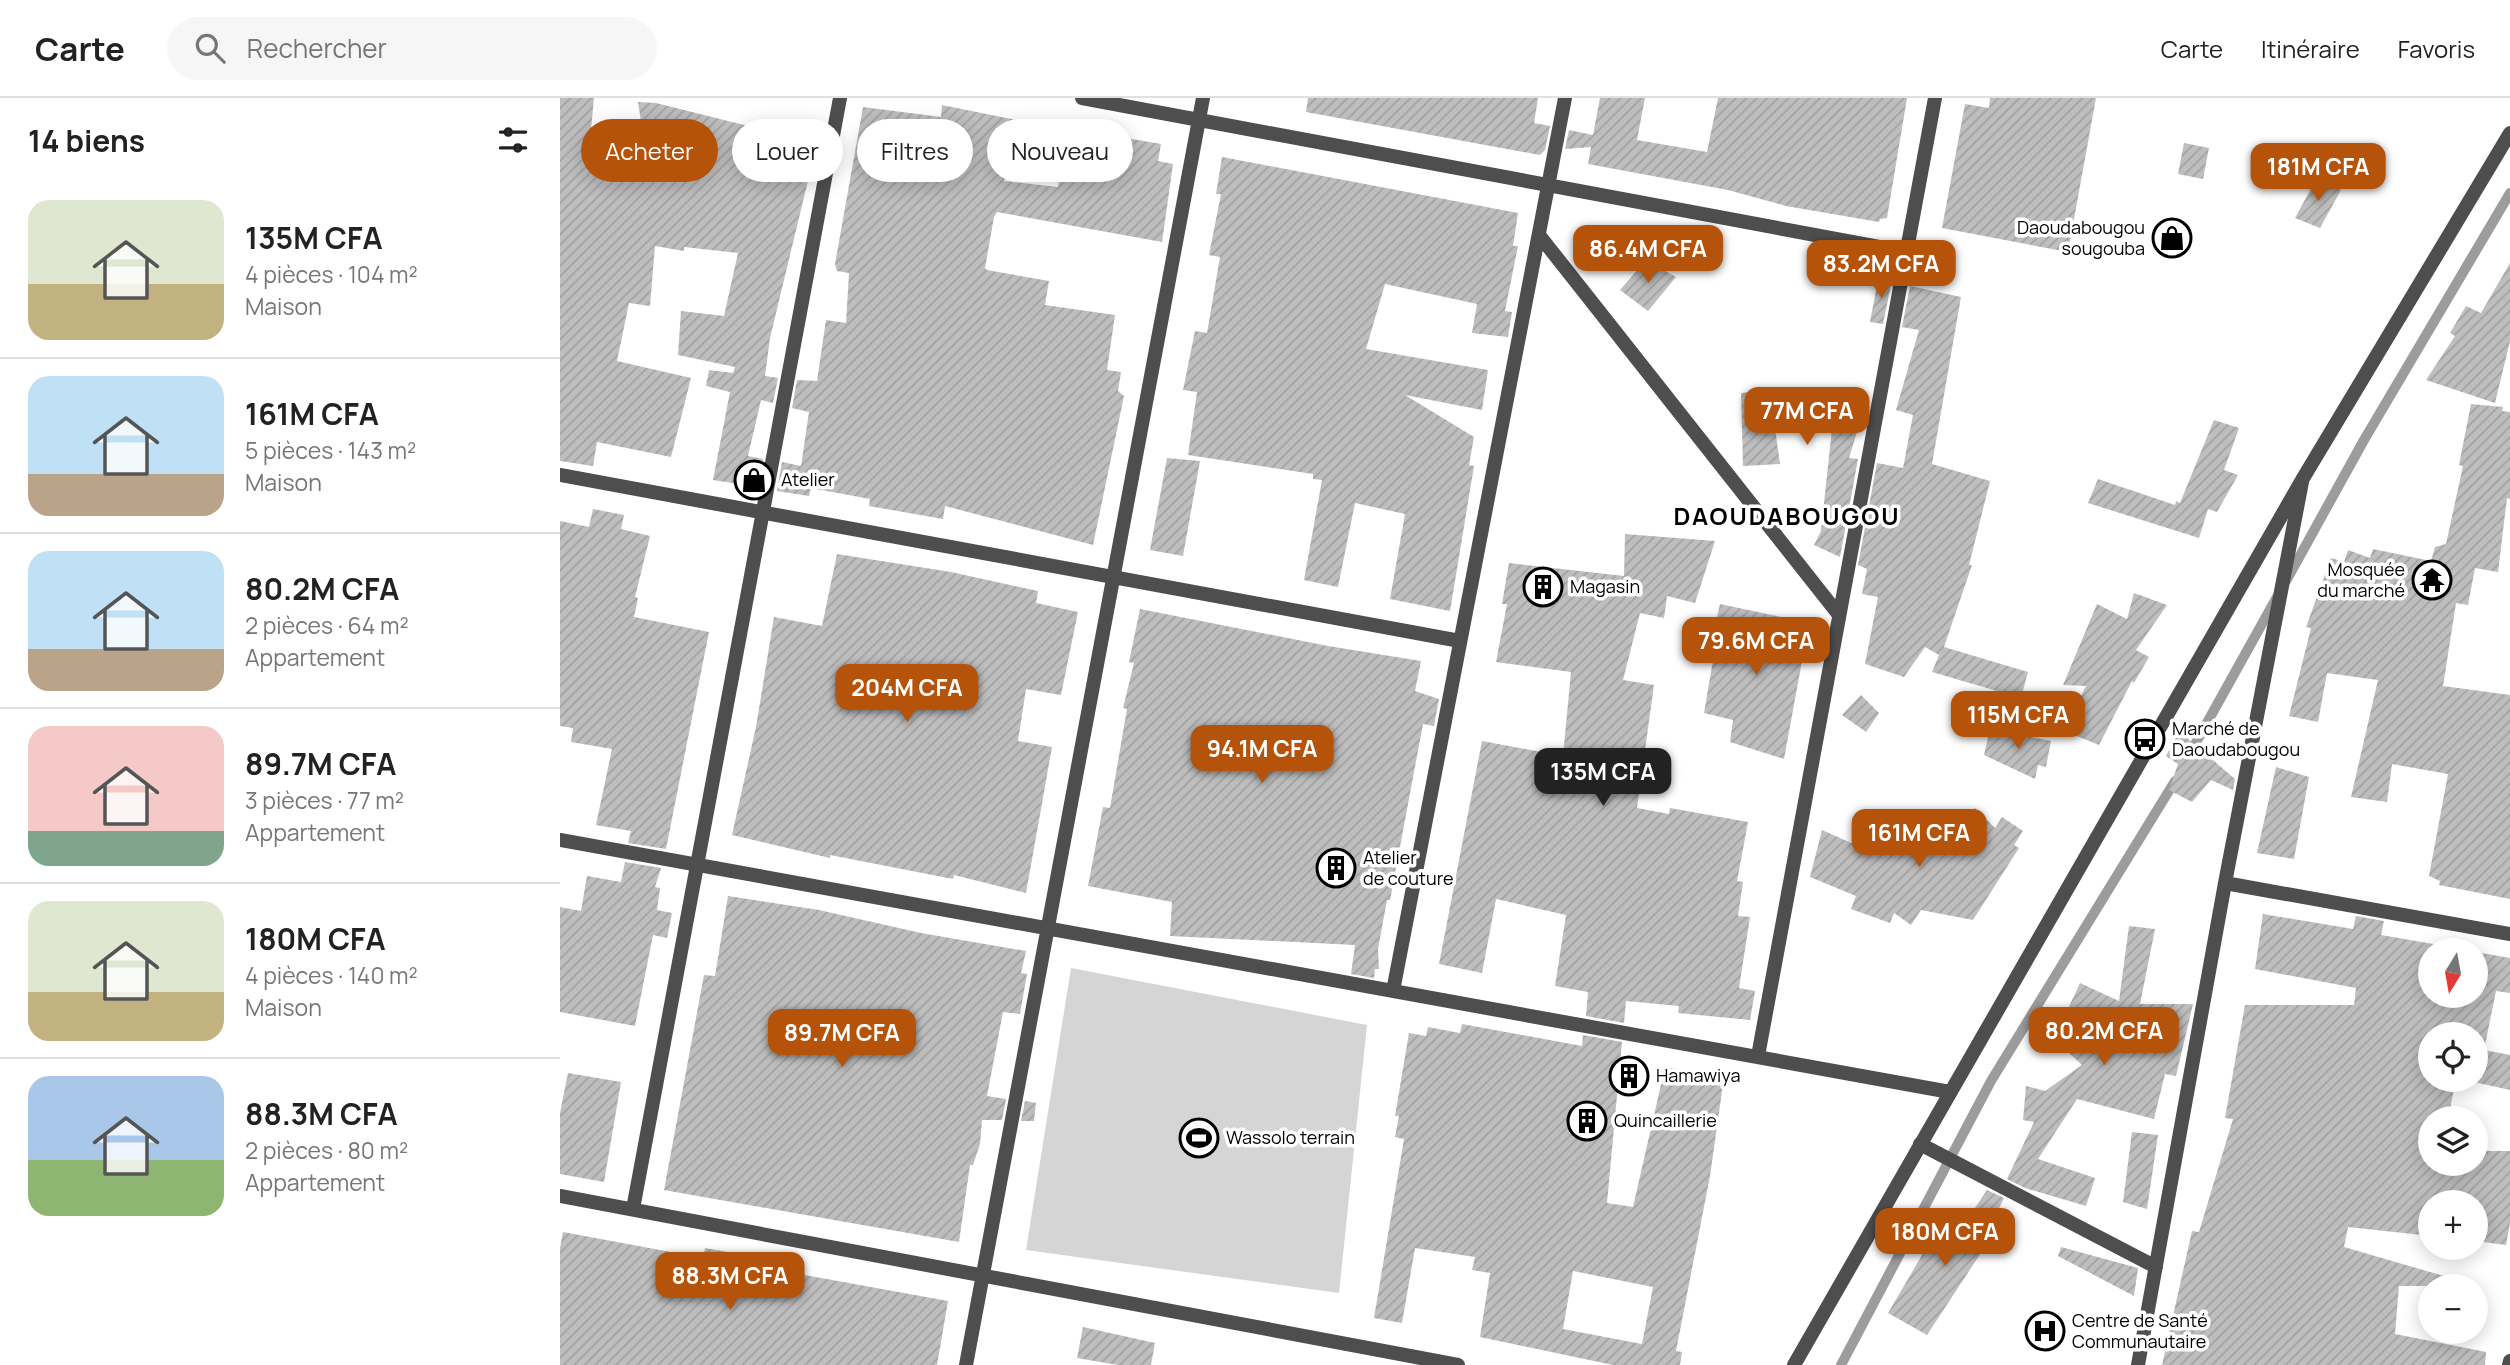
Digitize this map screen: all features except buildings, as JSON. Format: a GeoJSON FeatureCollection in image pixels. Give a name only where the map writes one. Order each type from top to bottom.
{"type":"FeatureCollection","features":[{"type":"Feature","properties":{"kind":"street"},"geometry":{"type":"LineString","coordinates":[[633,1209],[840,98]]}},
{"type":"Feature","properties":{"kind":"street"},"geometry":{"type":"LineString","coordinates":[[1082,98],[1906,252]]}},
{"type":"Feature","properties":{"kind":"street"},"geometry":{"type":"LineString","coordinates":[[966,1365],[1203,98]]}},
{"type":"Feature","properties":{"kind":"street"},"geometry":{"type":"LineString","coordinates":[[1393,991],[1565,98]]}},
{"type":"Feature","properties":{"kind":"street"},"geometry":{"type":"LineString","coordinates":[[1758,1056],[1935,98]]}},
{"type":"Feature","properties":{"kind":"street"},"geometry":{"type":"LineString","coordinates":[[1794,1365],[2302,480],[2510,133]]}},
{"type":"Feature","properties":{"kind":"street"},"geometry":{"type":"LineString","coordinates":[[1539,235],[1839,615]]}},
{"type":"Feature","properties":{"kind":"street"},"geometry":{"type":"LineString","coordinates":[[560,475],[1461,641]]}},
{"type":"Feature","properties":{"kind":"street"},"geometry":{"type":"LineString","coordinates":[[2138,1365],[2225,883],[2302,480]]}},
{"type":"Feature","properties":{"kind":"street"},"geometry":{"type":"LineString","coordinates":[[560,840],[1950,1092]]}},
{"type":"Feature","properties":{"kind":"street"},"geometry":{"type":"LineString","coordinates":[[2225,883],[2510,934]]}},
{"type":"Feature","properties":{"kind":"street"},"geometry":{"type":"LineString","coordinates":[[1920,1144],[2156,1267]]}},
{"type":"Feature","properties":{"kind":"street"},"geometry":{"type":"LineString","coordinates":[[560,1196],[1458,1365]]}},
{"type":"Feature","properties":{"kind":"shaded area","name":"Wassolo terrain"},"geometry":{"type":"Polygon","coordinates":[[[1071,968],[1367,1025],[1339,1293],[1026,1250],[1071,968]]]}},
{"type":"Feature","properties":{"kind":"waterway"},"geometry":{"type":"LineString","coordinates":[[2286,581],[2364,440],[2510,193]]}},
{"type":"Feature","properties":{"kind":"waterway"},"geometry":{"type":"LineString","coordinates":[[2189,755],[2277,597]]}},
{"type":"Feature","properties":{"kind":"waterway"},"geometry":{"type":"LineString","coordinates":[[1841,1365],[1991,1081],[2175,781]]}},
{"type":"Feature","properties":{"kind":"place","name":"Daoudabougou sougouba"},"geometry":{"type":"Point","coordinates":[2172,238]}},
{"type":"Feature","properties":{"kind":"place","name":"Atelier"},"geometry":{"type":"Point","coordinates":[754,480]}},
{"type":"Feature","properties":{"kind":"place","name":"Mosquée du marché"},"geometry":{"type":"Point","coordinates":[2432,580]}},
{"type":"Feature","properties":{"kind":"place","name":"Magasin"},"geometry":{"type":"Point","coordinates":[1543,587]}},
{"type":"Feature","properties":{"kind":"place","name":"Marché de Daoudabougou"},"geometry":{"type":"Point","coordinates":[2145,739]}},
{"type":"Feature","properties":{"kind":"place","name":"Atelier de couture"},"geometry":{"type":"Point","coordinates":[1336,868]}},
{"type":"Feature","properties":{"kind":"place","name":"Hamawiya"},"geometry":{"type":"Point","coordinates":[1629,1076]}},
{"type":"Feature","properties":{"kind":"place","name":"Quincaillerie"},"geometry":{"type":"Point","coordinates":[1587,1121]}},
{"type":"Feature","properties":{"kind":"place","name":"Wassolo terrain"},"geometry":{"type":"Point","coordinates":[1199,1138]}},
{"type":"Feature","properties":{"kind":"place","name":"Centre de Santé Communautaire"},"geometry":{"type":"Point","coordinates":[2045,1331]}},
{"type":"Feature","properties":{"kind":"district","name":"DAOUDABOUGOU"},"geometry":{"type":"Point","coordinates":[1787,517]}}]}
